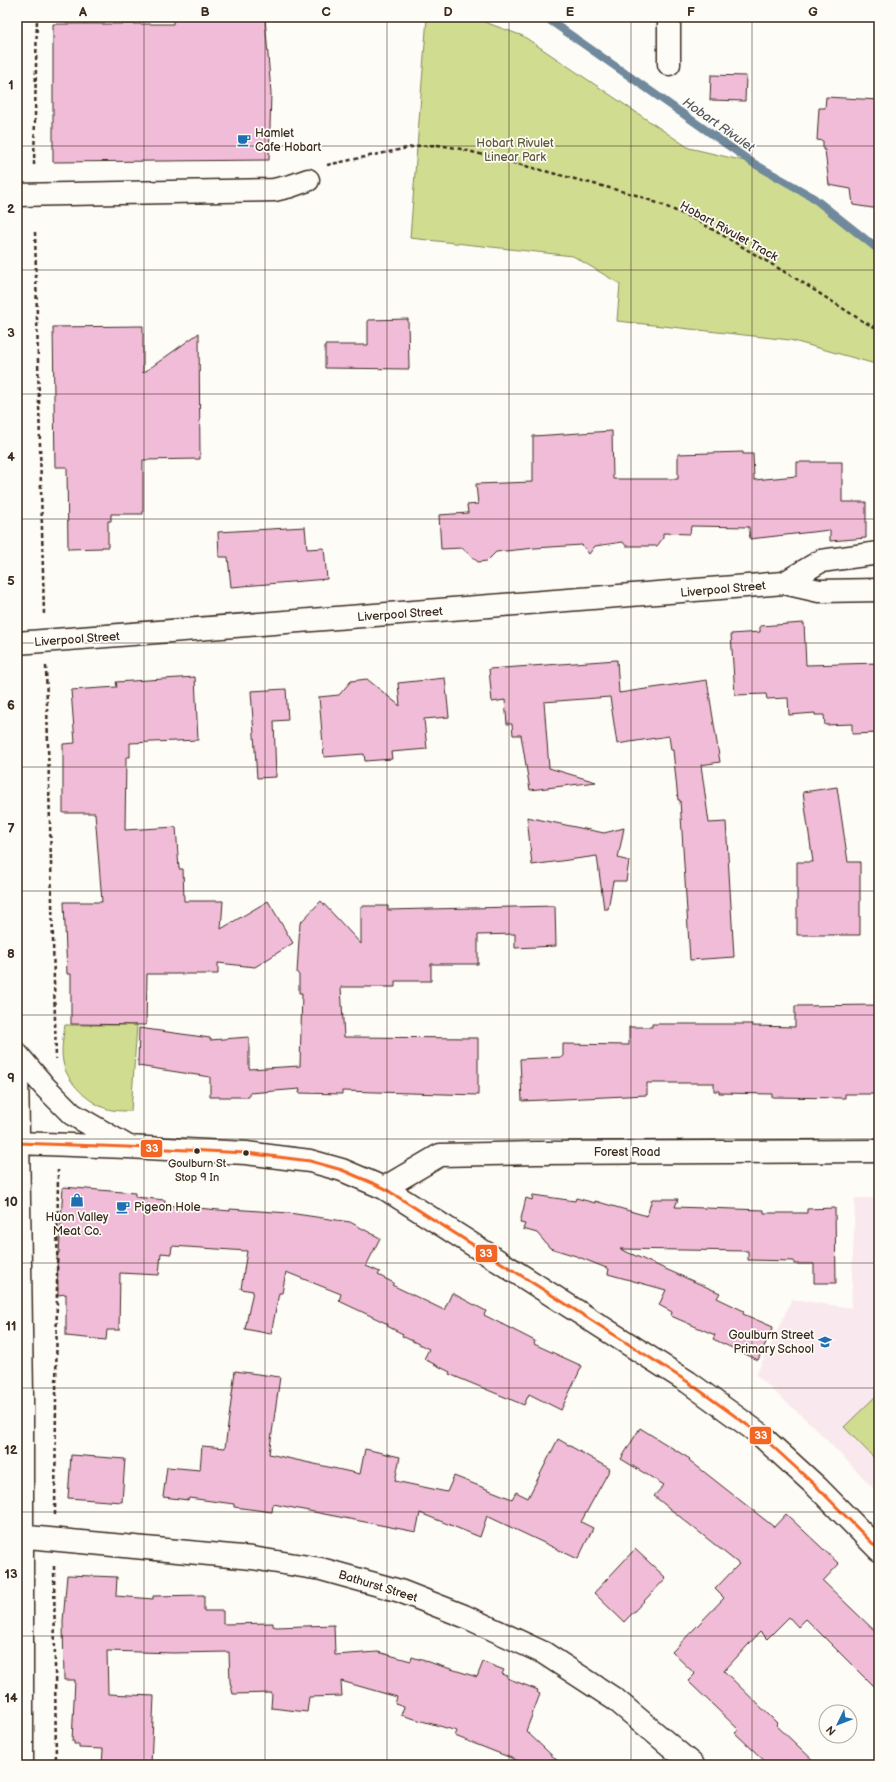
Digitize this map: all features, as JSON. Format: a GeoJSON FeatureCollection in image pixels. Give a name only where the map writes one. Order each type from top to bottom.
{"type":"FeatureCollection","features":[{"type":"Feature","properties":{"kind":"street"},"geometry":{"type":"LineString","coordinates":[[669,17],[669,64]]}},
{"type":"Feature","properties":{"kind":"street"},"geometry":{"type":"LineString","coordinates":[[17,196],[274,190],[308,180]]}},
{"type":"Feature","properties":{"kind":"street","name":"Liverpool Street"},"geometry":{"type":"LineString","coordinates":[[784,583],[821,561],[879,553]]}},
{"type":"Feature","properties":{"kind":"street","name":"Liverpool Street"},"geometry":{"type":"LineString","coordinates":[[17,643],[784,583],[819,591],[879,590]]}},
{"type":"Feature","properties":{"kind":"street"},"geometry":{"type":"LineString","coordinates":[[17,1054],[72,1114],[127,1147]]}},
{"type":"Feature","properties":{"kind":"street"},"geometry":{"type":"LineString","coordinates":[[17,1069],[22,1396],[19,1536],[22,1765]]}},
{"type":"Feature","properties":{"kind":"street"},"geometry":{"type":"LineString","coordinates":[[18,1144],[58,1144],[246,1153],[310,1162],[342,1170],[384,1188],[688,1382],[757,1432],[879,1550]]}},
{"type":"Feature","properties":{"kind":"street","name":"Forest Road"},"geometry":{"type":"LineString","coordinates":[[384,1188],[440,1156],[544,1153],[879,1151]]}},
{"type":"Feature","properties":{"kind":"street","name":"Bathurst Street"},"geometry":{"type":"LineString","coordinates":[[19,1536],[252,1558],[321,1569],[400,1591],[464,1616],[544,1653],[616,1700],[693,1765]]}},
{"type":"Feature","properties":{"kind":"path"},"geometry":{"type":"LineString","coordinates":[[34,165],[37,17]]}},
{"type":"Feature","properties":{"kind":"path","name":"Hobart Rivulet Track"},"geometry":{"type":"LineString","coordinates":[[308,180],[312,171],[320,166],[417,146],[437,145],[458,148],[636,195],[660,204],[692,218],[724,236],[800,281],[864,322],[879,329]]}},
{"type":"Feature","properties":{"kind":"path"},"geometry":{"type":"LineString","coordinates":[[35,232],[57,1099]]}},
{"type":"Feature","properties":{"kind":"path"},"geometry":{"type":"LineString","coordinates":[[56,1765],[54,1540],[58,1144]]}},
{"type":"Feature","properties":{"kind":"shaded area","name":"Goulburn Street Primary School"},"geometry":{"type":"Polygon","coordinates":[[[855,1198],[879,1198],[879,1494],[812,1425],[756,1375],[792,1299],[851,1308],[855,1198]]]}},
{"type":"Feature","properties":{"kind":"green space","name":"Hobart Rivulet Linear Park"},"geometry":{"type":"Polygon","coordinates":[[[427,17],[471,17],[523,36],[689,148],[753,163],[811,196],[879,250],[879,365],[790,340],[617,321],[620,284],[573,256],[410,238],[427,17]]]}},
{"type":"Feature","properties":{"kind":"green space"},"geometry":{"type":"Polygon","coordinates":[[[65,1025],[137,1025],[131,1111],[112,1110],[97,1105],[76,1087],[67,1073],[62,1056],[65,1025]]]}},
{"type":"Feature","properties":{"kind":"green space"},"geometry":{"type":"Polygon","coordinates":[[[878,1394],[879,1395],[879,1463],[844,1427],[878,1394]]]}},
{"type":"Feature","properties":{"kind":"building"},"geometry":{"type":"Polygon","coordinates":[[[173,17],[265,17],[271,93],[269,160],[53,162],[53,24],[173,24],[173,17]]]}},
{"type":"Feature","properties":{"kind":"building"},"geometry":{"type":"Polygon","coordinates":[[[711,75],[746,76],[745,101],[710,100],[711,75]]]}},
{"type":"Feature","properties":{"kind":"building"},"geometry":{"type":"Polygon","coordinates":[[[826,97],[879,100],[879,209],[853,205],[851,189],[829,185],[825,150],[823,150],[823,141],[817,140],[819,108],[825,108],[826,97]]]}},
{"type":"Feature","properties":{"kind":"building"},"geometry":{"type":"Polygon","coordinates":[[[408,319],[409,369],[325,368],[325,345],[368,345],[368,320],[408,319]]]}},
{"type":"Feature","properties":{"kind":"building"},"geometry":{"type":"Polygon","coordinates":[[[143,326],[143,373],[199,333],[200,459],[143,460],[143,514],[111,514],[111,521],[108,521],[108,547],[68,549],[67,467],[55,467],[53,327],[143,326]]]}},
{"type":"Feature","properties":{"kind":"building"},"geometry":{"type":"Polygon","coordinates":[[[612,431],[613,479],[678,479],[678,454],[743,452],[743,454],[753,454],[754,480],[797,476],[797,462],[842,462],[842,502],[866,502],[866,538],[830,541],[830,530],[750,539],[749,527],[691,526],[690,534],[663,533],[663,538],[657,546],[626,546],[623,542],[595,546],[589,554],[582,545],[535,548],[496,552],[487,561],[478,562],[462,548],[441,549],[439,515],[468,513],[467,505],[478,504],[476,484],[533,482],[533,436],[612,431]]]}},
{"type":"Feature","properties":{"kind":"building"},"geometry":{"type":"Polygon","coordinates":[[[305,527],[307,549],[324,548],[327,579],[231,587],[228,557],[219,557],[218,532],[305,527]]]}},
{"type":"Feature","properties":{"kind":"building"},"geometry":{"type":"Polygon","coordinates":[[[804,623],[806,665],[879,663],[879,733],[852,734],[852,724],[825,725],[824,715],[815,715],[815,713],[789,715],[788,698],[767,699],[766,694],[735,695],[731,634],[760,632],[760,626],[804,623]]]}},
{"type":"Feature","properties":{"kind":"building"},"geometry":{"type":"Polygon","coordinates":[[[617,660],[619,693],[707,680],[720,762],[701,765],[709,823],[726,822],[734,957],[690,960],[680,800],[678,800],[673,750],[671,750],[669,736],[617,744],[610,697],[544,702],[549,768],[596,782],[530,790],[521,735],[513,735],[512,724],[507,724],[505,700],[492,702],[489,669],[617,660]]]}},
{"type":"Feature","properties":{"kind":"building"},"geometry":{"type":"Polygon","coordinates":[[[195,677],[198,740],[130,743],[130,757],[126,757],[125,830],[176,827],[179,869],[183,869],[184,901],[223,901],[221,929],[268,901],[293,943],[255,967],[218,963],[218,974],[147,974],[146,1025],[71,1024],[71,974],[67,974],[64,902],[102,902],[95,813],[63,813],[63,744],[75,743],[71,690],[117,687],[116,682],[195,677]]]}},
{"type":"Feature","properties":{"kind":"building"},"geometry":{"type":"Polygon","coordinates":[[[445,678],[449,717],[424,719],[427,749],[391,752],[392,759],[365,761],[364,754],[324,757],[319,697],[339,695],[351,681],[367,679],[400,706],[398,683],[445,678]]]}},
{"type":"Feature","properties":{"kind":"building"},"geometry":{"type":"Polygon","coordinates":[[[286,689],[288,720],[274,721],[276,777],[257,778],[251,691],[286,689]]]}},
{"type":"Feature","properties":{"kind":"building"},"geometry":{"type":"Polygon","coordinates":[[[837,787],[848,862],[860,862],[860,935],[797,935],[797,862],[813,862],[803,792],[837,787]]]}},
{"type":"Feature","properties":{"kind":"building"},"geometry":{"type":"Polygon","coordinates":[[[527,817],[604,833],[624,828],[618,858],[629,861],[626,881],[613,881],[608,909],[604,909],[597,856],[532,865],[527,817]]]}},
{"type":"Feature","properties":{"kind":"building"},"geometry":{"type":"Polygon","coordinates":[[[321,901],[361,944],[361,906],[388,906],[388,910],[555,906],[556,946],[515,948],[515,934],[478,935],[478,964],[431,964],[431,981],[395,981],[395,987],[341,987],[344,1037],[478,1038],[478,1095],[342,1091],[342,1094],[299,1093],[300,1089],[249,1093],[249,1097],[210,1097],[210,1077],[138,1066],[139,1028],[210,1038],[210,1040],[249,1037],[249,1069],[300,1066],[302,993],[299,993],[299,975],[297,973],[300,923],[321,901]]]}},
{"type":"Feature","properties":{"kind":"building"},"geometry":{"type":"Polygon","coordinates":[[[879,1005],[879,1094],[845,1094],[845,1098],[772,1097],[772,1094],[719,1093],[719,1091],[714,1091],[714,1083],[647,1083],[647,1095],[522,1101],[520,1059],[563,1057],[563,1044],[629,1045],[629,1027],[652,1027],[652,1024],[752,1024],[752,1026],[795,1027],[795,1006],[879,1005]]]}},
{"type":"Feature","properties":{"kind":"building"},"geometry":{"type":"Polygon","coordinates":[[[63,1187],[135,1193],[135,1197],[165,1200],[165,1205],[230,1211],[230,1209],[289,1213],[350,1222],[380,1238],[366,1266],[380,1272],[378,1275],[394,1283],[392,1285],[444,1310],[452,1293],[486,1311],[484,1315],[535,1341],[534,1344],[582,1366],[561,1410],[529,1394],[524,1405],[449,1374],[450,1372],[424,1359],[429,1349],[402,1336],[403,1334],[387,1326],[388,1324],[339,1301],[341,1294],[286,1272],[282,1293],[279,1293],[271,1334],[245,1329],[253,1291],[241,1289],[247,1251],[172,1246],[171,1254],[161,1253],[159,1275],[120,1273],[119,1330],[107,1330],[106,1340],[66,1336],[66,1294],[58,1295],[57,1253],[59,1253],[63,1187]]]}},
{"type":"Feature","properties":{"kind":"building"},"geometry":{"type":"Polygon","coordinates":[[[533,1195],[575,1201],[576,1198],[595,1203],[595,1201],[647,1216],[652,1199],[678,1199],[675,1207],[764,1210],[764,1213],[807,1213],[807,1209],[835,1208],[836,1283],[814,1283],[814,1264],[794,1264],[794,1261],[748,1260],[748,1251],[620,1249],[720,1293],[717,1298],[744,1311],[743,1314],[773,1327],[758,1360],[713,1339],[715,1335],[671,1316],[672,1312],[659,1305],[666,1290],[608,1274],[609,1269],[550,1248],[537,1233],[523,1229],[525,1224],[520,1223],[526,1198],[532,1200],[533,1195]]]}},
{"type":"Feature","properties":{"kind":"building"},"geometry":{"type":"Polygon","coordinates":[[[235,1371],[280,1377],[269,1454],[360,1474],[365,1449],[400,1457],[395,1481],[447,1492],[454,1476],[512,1499],[516,1492],[528,1498],[558,1439],[610,1469],[581,1522],[593,1528],[578,1559],[487,1516],[480,1537],[420,1513],[416,1532],[273,1504],[272,1512],[234,1507],[234,1504],[189,1498],[188,1500],[163,1497],[167,1467],[200,1470],[202,1446],[225,1448],[235,1371]]]}},
{"type":"Feature","properties":{"kind":"building"},"geometry":{"type":"Polygon","coordinates":[[[640,1428],[690,1459],[689,1460],[774,1527],[786,1514],[839,1564],[823,1581],[879,1635],[879,1692],[806,1619],[798,1627],[789,1617],[767,1639],[760,1632],[724,1671],[777,1723],[776,1725],[818,1765],[769,1765],[735,1733],[739,1730],[688,1681],[695,1674],[672,1652],[724,1598],[715,1589],[739,1564],[654,1496],[664,1485],[621,1459],[640,1428]]]}},
{"type":"Feature","properties":{"kind":"building"},"geometry":{"type":"Polygon","coordinates":[[[71,1455],[125,1459],[122,1502],[68,1498],[71,1455]]]}},
{"type":"Feature","properties":{"kind":"building"},"geometry":{"type":"Polygon","coordinates":[[[635,1549],[666,1578],[624,1622],[594,1593],[635,1549]]]}},
{"type":"Feature","properties":{"kind":"building"},"geometry":{"type":"Polygon","coordinates":[[[67,1575],[117,1577],[116,1596],[153,1599],[153,1596],[204,1595],[204,1611],[223,1611],[223,1624],[273,1623],[273,1626],[276,1627],[334,1625],[335,1655],[378,1652],[411,1661],[412,1657],[477,1677],[483,1662],[504,1670],[502,1674],[508,1676],[507,1678],[538,1690],[537,1692],[540,1694],[526,1731],[562,1765],[529,1765],[455,1736],[457,1731],[401,1715],[404,1707],[395,1704],[397,1697],[341,1681],[342,1696],[309,1697],[307,1712],[271,1708],[272,1693],[233,1694],[230,1682],[229,1652],[173,1653],[107,1651],[108,1694],[154,1696],[151,1765],[102,1765],[103,1749],[79,1748],[79,1744],[74,1744],[74,1741],[72,1741],[75,1680],[64,1680],[63,1621],[67,1575]]]}},
{"type":"Feature","properties":{"kind":"waterway","name":"Hobart Rivulet"},"geometry":{"type":"LineString","coordinates":[[545,17],[753,163],[811,196],[879,250]]}},
{"type":"Feature","properties":{"kind":"transit line","name":"33"},"geometry":{"type":"LineString","coordinates":[[17,1143],[246,1153],[310,1161],[342,1170],[384,1188],[688,1382],[757,1432],[817,1487],[879,1550]]}},
{"type":"Feature","properties":{"kind":"place","name":"Hamlet Cafe Hobart"},"geometry":{"type":"Point","coordinates":[244,140]}},
{"type":"Feature","properties":{"kind":"place","name":"Goulburn St Stop 9 In"},"geometry":{"type":"Point","coordinates":[197,1151]}},
{"type":"Feature","properties":{"kind":"place","name":"Huon Valley Meat Co."},"geometry":{"type":"Point","coordinates":[77,1200]}},
{"type":"Feature","properties":{"kind":"place","name":"Pigeon Hole"},"geometry":{"type":"Point","coordinates":[123,1207]}},
{"type":"Feature","properties":{"kind":"place","name":"Goulburn Street Primary School"},"geometry":{"type":"Point","coordinates":[825,1342]}}]}
